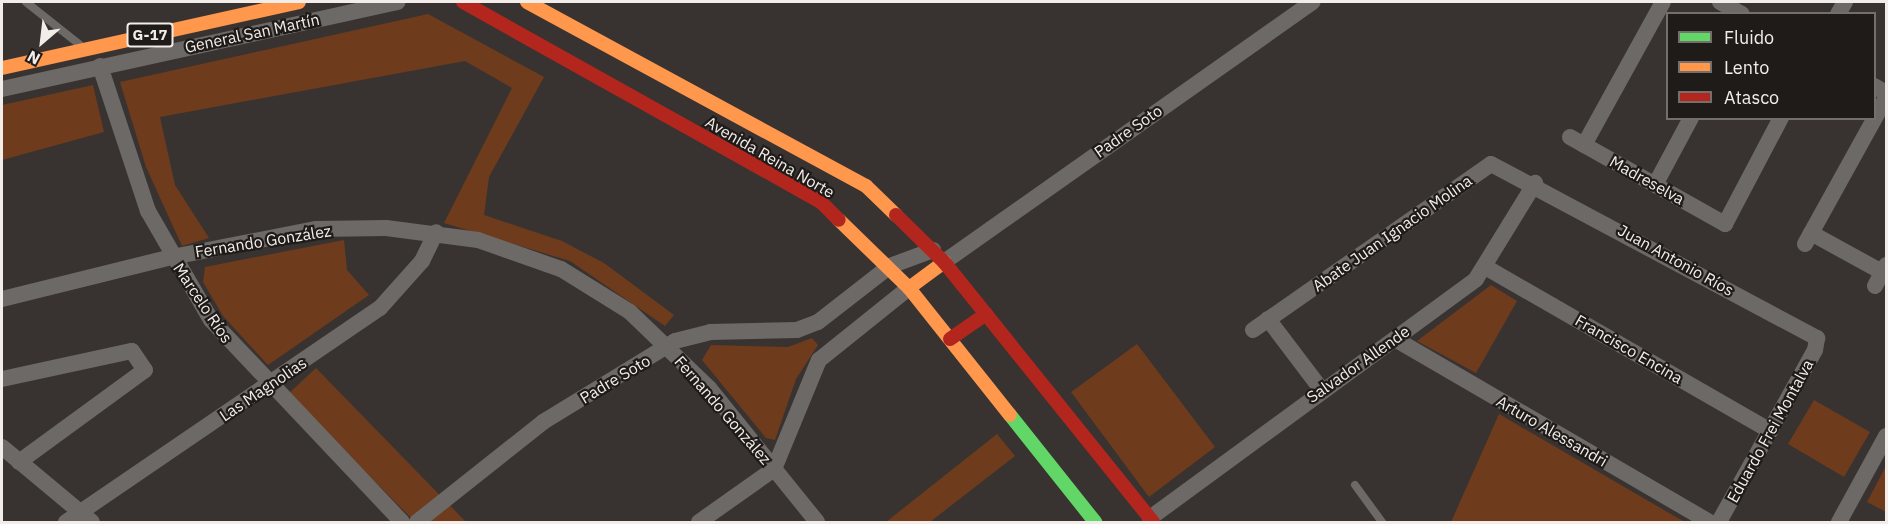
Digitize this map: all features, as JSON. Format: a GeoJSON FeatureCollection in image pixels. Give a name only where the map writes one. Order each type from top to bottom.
{"type":"FeatureCollection","features":[{"type":"Feature","properties":{"kind":"street","name":"General San Martín"},"geometry":{"type":"LineString","coordinates":[[2,68],[299,2]]}},
{"type":"Feature","properties":{"kind":"street","name":"General San Martín"},"geometry":{"type":"LineString","coordinates":[[2,89],[398,2]]}},
{"type":"Feature","properties":{"kind":"street","name":"Avenida Reina Norte"},"geometry":{"type":"LineString","coordinates":[[463,2],[821,202],[890,266],[909,288],[1095,522]]}},
{"type":"Feature","properties":{"kind":"street","name":"Avenida Reina Norte"},"geometry":{"type":"LineString","coordinates":[[527,2],[841,168],[938,256],[1151,520]]}},
{"type":"Feature","properties":{"kind":"street","name":"Padre Soto"},"geometry":{"type":"LineString","coordinates":[[417,522],[543,422],[668,347],[710,332],[797,330],[818,322],[890,266],[938,256],[1313,2]]}},
{"type":"Feature","properties":{"kind":"street","name":"Madreselva"},"geometry":{"type":"LineString","coordinates":[[1663,2],[1577,141],[1725,224],[1780,120]]}},
{"type":"Feature","properties":{"kind":"street","name":"Marcelo Ríos"},"geometry":{"type":"LineString","coordinates":[[100,66],[148,211],[172,257],[211,321],[268,386],[402,522]]}},
{"type":"Feature","properties":{"kind":"street"},"geometry":{"type":"LineString","coordinates":[[1876,118],[1887,98]]}},
{"type":"Feature","properties":{"kind":"street"},"geometry":{"type":"LineString","coordinates":[[1655,185],[1690,120]]}},
{"type":"Feature","properties":{"kind":"street"},"geometry":{"type":"LineString","coordinates":[[1875,120],[1808,239],[1881,274]]}},
{"type":"Feature","properties":{"kind":"street","name":"Abate Juan Ignacio Molina"},"geometry":{"type":"LineString","coordinates":[[1253,330],[1491,164],[1535,183]]}},
{"type":"Feature","properties":{"kind":"street","name":"Salvador Allende"},"geometry":{"type":"LineString","coordinates":[[1151,520],[1322,389],[1395,339],[1487,268],[1535,183]]}},
{"type":"Feature","properties":{"kind":"street","name":"Juan Antonio Ríos"},"geometry":{"type":"LineString","coordinates":[[1535,183],[1817,338]]}},
{"type":"Feature","properties":{"kind":"street","name":"Fernando González"},"geometry":{"type":"LineString","coordinates":[[2,299],[172,257],[316,229],[436,232],[478,240],[561,269],[630,312],[668,347],[817,522]]}},
{"type":"Feature","properties":{"kind":"street","name":"Las Magnolias"},"geometry":{"type":"LineString","coordinates":[[66,522],[86,518],[380,308],[422,261],[436,232]]}},
{"type":"Feature","properties":{"kind":"street"},"geometry":{"type":"LineString","coordinates":[[709,520],[774,469],[819,360],[909,288],[938,256]]}},
{"type":"Feature","properties":{"kind":"street","name":"Francisco Encina"},"geometry":{"type":"LineString","coordinates":[[1487,268],[1771,431]]}},
{"type":"Feature","properties":{"kind":"street"},"geometry":{"type":"LineString","coordinates":[[950,339],[986,314]]}},
{"type":"Feature","properties":{"kind":"street"},"geometry":{"type":"LineString","coordinates":[[1268,319],[1322,389]]}},
{"type":"Feature","properties":{"kind":"street","name":"Eduardo Frei Montalva"},"geometry":{"type":"LineString","coordinates":[[1719,522],[1771,431],[1817,338]]}},
{"type":"Feature","properties":{"kind":"street","name":"Arturo Alessandri"},"geometry":{"type":"LineString","coordinates":[[1395,339],[1710,522]]}},
{"type":"Feature","properties":{"kind":"street"},"geometry":{"type":"LineString","coordinates":[[2,379],[132,351],[145,370],[19,462]]}},
{"type":"Feature","properties":{"kind":"street"},"geometry":{"type":"LineString","coordinates":[[1839,522],[1887,436]]}},
{"type":"Feature","properties":{"kind":"street"},"geometry":{"type":"LineString","coordinates":[[2,447],[86,518]]}},
{"type":"Feature","properties":{"kind":"lane"},"geometry":{"type":"LineString","coordinates":[[26,2],[86,49]]}},
{"type":"Feature","properties":{"kind":"lane"},"geometry":{"type":"LineString","coordinates":[[1355,485],[1382,522]]}},
{"type":"Feature","properties":{"kind":"shaded area"},"geometry":{"type":"Polygon","coordinates":[[[428,14],[544,77],[489,177],[484,215],[562,241],[604,263],[674,315],[665,326],[570,261],[444,223],[512,88],[465,61],[160,117],[175,185],[209,238],[182,246],[146,167],[120,82],[428,14]]]}},
{"type":"Feature","properties":{"kind":"shaded area"},"geometry":{"type":"Polygon","coordinates":[[[93,85],[104,132],[2,160],[2,105],[93,85]]]}},
{"type":"Feature","properties":{"kind":"shaded area"},"geometry":{"type":"Polygon","coordinates":[[[344,240],[347,270],[369,295],[268,365],[223,316],[203,282],[205,267],[344,240]]]}},
{"type":"Feature","properties":{"kind":"shaded area"},"geometry":{"type":"Polygon","coordinates":[[[1491,285],[1517,301],[1476,373],[1417,341],[1491,285]]]}},
{"type":"Feature","properties":{"kind":"shaded area"},"geometry":{"type":"Polygon","coordinates":[[[812,338],[818,345],[796,379],[775,440],[766,438],[702,360],[711,345],[788,347],[812,338]]]}},
{"type":"Feature","properties":{"kind":"shaded area"},"geometry":{"type":"Polygon","coordinates":[[[1137,344],[1215,447],[1149,497],[1071,392],[1137,344]]]}},
{"type":"Feature","properties":{"kind":"shaded area"},"geometry":{"type":"Polygon","coordinates":[[[316,368],[466,522],[415,522],[288,394],[316,368]]]}},
{"type":"Feature","properties":{"kind":"shaded area"},"geometry":{"type":"Polygon","coordinates":[[[1814,400],[1870,432],[1844,477],[1788,444],[1814,400]]]}},
{"type":"Feature","properties":{"kind":"shaded area"},"geometry":{"type":"Polygon","coordinates":[[[1499,414],[1669,513],[1685,522],[1451,522],[1499,414]]]}},
{"type":"Feature","properties":{"kind":"shaded area"},"geometry":{"type":"Polygon","coordinates":[[[997,434],[1015,456],[930,522],[886,522],[997,434]]]}},
{"type":"Feature","properties":{"kind":"shaded area"},"geometry":{"type":"Polygon","coordinates":[[[1886,466],[1886,512],[1867,502],[1886,466]]]}},
{"type":"Feature","properties":{"kind":"traffic: fast"},"geometry":{"type":"LineString","coordinates":[[1010,415],[1095,522]]}},
{"type":"Feature","properties":{"kind":"traffic: slow"},"geometry":{"type":"LineString","coordinates":[[2,68],[299,2]]}},
{"type":"Feature","properties":{"kind":"traffic: slow"},"geometry":{"type":"LineString","coordinates":[[527,2],[866,186],[896,215]]}},
{"type":"Feature","properties":{"kind":"traffic: slow"},"geometry":{"type":"LineString","coordinates":[[839,220],[909,288],[1010,415]]}},
{"type":"Feature","properties":{"kind":"traffic: slow"},"geometry":{"type":"LineString","coordinates":[[909,288],[944,262]]}},
{"type":"Feature","properties":{"kind":"traffic: jam"},"geometry":{"type":"LineString","coordinates":[[463,2],[821,202],[839,220]]}},
{"type":"Feature","properties":{"kind":"traffic: jam"},"geometry":{"type":"LineString","coordinates":[[896,215],[944,262],[1153,522]]}},
{"type":"Feature","properties":{"kind":"traffic: jam"},"geometry":{"type":"LineString","coordinates":[[950,339],[986,314]]}}]}
